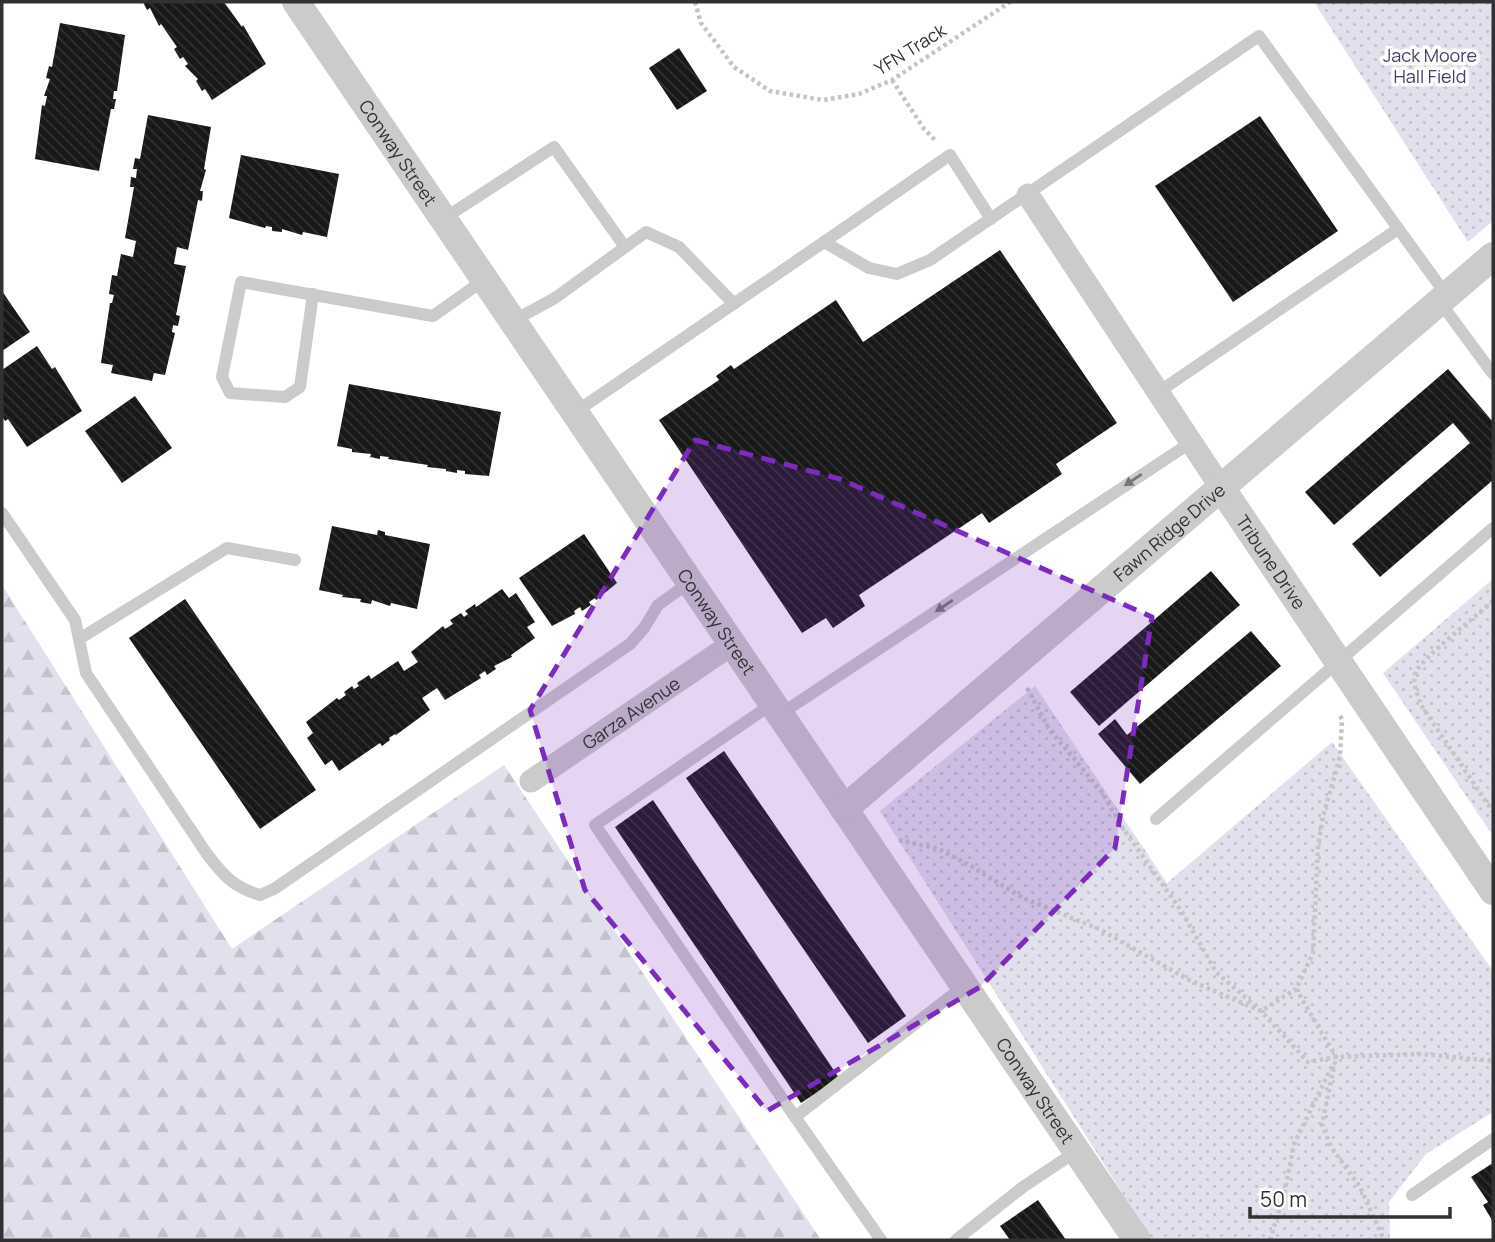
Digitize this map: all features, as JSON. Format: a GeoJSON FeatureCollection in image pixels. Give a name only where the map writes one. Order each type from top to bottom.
{"type":"FeatureCollection","features":[{"type":"Feature","properties":{"kind":"street","name":"Conway Street"},"geometry":{"type":"LineString","coordinates":[[296,2],[1138,1240]]}},
{"type":"Feature","properties":{"kind":"street","name":"Tribune Drive"},"geometry":{"type":"LineString","coordinates":[[1028,195],[1222,489],[1329,669],[1493,891]]}},
{"type":"Feature","properties":{"kind":"street","name":"Fawn Ridge Drive"},"geometry":{"type":"LineString","coordinates":[[844,809],[1493,256]]}},
{"type":"Feature","properties":{"kind":"street","name":"Garza Avenue"},"geometry":{"type":"LineString","coordinates":[[531,781],[732,644]]}},
{"type":"Feature","properties":{"kind":"lane"},"geometry":{"type":"LineString","coordinates":[[824,242],[869,268],[897,274],[930,260],[1259,36],[1398,229],[1493,374]]}},
{"type":"Feature","properties":{"kind":"lane"},"geometry":{"type":"LineString","coordinates":[[443,219],[554,147],[625,247]]}},
{"type":"Feature","properties":{"kind":"lane"},"geometry":{"type":"LineString","coordinates":[[574,413],[950,155],[991,219]]}},
{"type":"Feature","properties":{"kind":"lane"},"geometry":{"type":"LineString","coordinates":[[1157,393],[1398,229]]}},
{"type":"Feature","properties":{"kind":"lane"},"geometry":{"type":"LineString","coordinates":[[512,321],[555,298],[646,232],[680,247],[734,304]]}},
{"type":"Feature","properties":{"kind":"lane"},"geometry":{"type":"LineString","coordinates":[[313,294],[300,387],[285,397],[230,393],[222,377],[241,282],[313,294],[433,316],[484,279]]}},
{"type":"Feature","properties":{"kind":"lane"},"geometry":{"type":"LineString","coordinates":[[881,1240],[595,825],[1190,443]]}},
{"type":"Feature","properties":{"kind":"lane"},"geometry":{"type":"LineString","coordinates":[[2,513],[75,620],[86,673],[206,854],[223,875],[242,890],[260,895],[274,889],[630,644],[658,606],[690,581]]}},
{"type":"Feature","properties":{"kind":"lane"},"geometry":{"type":"LineString","coordinates":[[1156,819],[1493,528]]}},
{"type":"Feature","properties":{"kind":"lane"},"geometry":{"type":"LineString","coordinates":[[79,639],[227,548],[295,560]]}},
{"type":"Feature","properties":{"kind":"lane"},"geometry":{"type":"LineString","coordinates":[[795,1117],[964,986]]}},
{"type":"Feature","properties":{"kind":"lane"},"geometry":{"type":"LineString","coordinates":[[1412,1195],[1493,1139]]}},
{"type":"Feature","properties":{"kind":"lane"},"geometry":{"type":"LineString","coordinates":[[956,1240],[1023,1187],[1077,1151]]}},
{"type":"Feature","properties":{"kind":"path","name":"YFN Track"},"geometry":{"type":"LineString","coordinates":[[695,2],[701,23],[734,67],[770,91],[823,100],[859,94],[892,80],[1010,2]]}},
{"type":"Feature","properties":{"kind":"path"},"geometry":{"type":"LineString","coordinates":[[892,80],[924,129],[950,155]]}},
{"type":"Feature","properties":{"kind":"path"},"geometry":{"type":"LineString","coordinates":[[1493,601],[1430,656],[1416,672],[1414,685],[1421,705],[1493,812]]}},
{"type":"Feature","properties":{"kind":"path"},"geometry":{"type":"LineString","coordinates":[[1261,1011],[1296,989],[1313,953],[1318,846],[1323,817],[1340,757],[1342,719],[1329,669]]}},
{"type":"Feature","properties":{"kind":"path"},"geometry":{"type":"LineString","coordinates":[[1027,688],[1049,729],[1102,792],[1122,827],[1182,912],[1216,972],[1261,1011],[1308,1062],[1336,1058],[1422,1055],[1493,1060]]}},
{"type":"Feature","properties":{"kind":"path"},"geometry":{"type":"LineString","coordinates":[[896,840],[939,849],[1023,898],[1099,929],[1191,981],[1261,1011]]}},
{"type":"Feature","properties":{"kind":"path"},"geometry":{"type":"LineString","coordinates":[[1296,989],[1336,1058],[1322,1124],[1331,1147],[1360,1187],[1384,1240]]}},
{"type":"Feature","properties":{"kind":"path"},"geometry":{"type":"LineString","coordinates":[[1270,1240],[1285,1191],[1294,1144],[1336,1058]]}},
{"type":"Feature","properties":{"kind":"highlighted area"},"geometry":{"type":"Polygon","coordinates":[[[695,440],[840,479],[1152,617],[1115,848],[980,987],[767,1111],[585,890],[530,710],[695,440]]]}},
{"type":"Feature","properties":{"kind":"green space","name":"Jack Moore Hall Field"},"geometry":{"type":"Polygon","coordinates":[[[1314,2],[1493,2],[1493,221],[1468,242],[1314,2]]]}},
{"type":"Feature","properties":{"kind":"green space"},"geometry":{"type":"Polygon","coordinates":[[[1493,579],[1493,836],[1383,673],[1493,579]]]}},
{"type":"Feature","properties":{"kind":"green space"},"geometry":{"type":"Polygon","coordinates":[[[2,585],[232,949],[504,765],[821,1240],[2,1240],[2,585]]]}},
{"type":"Feature","properties":{"kind":"green space"},"geometry":{"type":"Polygon","coordinates":[[[1035,686],[1167,883],[1332,742],[1493,971],[1493,1112],[1426,1154],[1389,1202],[1390,1240],[1152,1240],[880,811],[1035,686]]]}},
{"type":"Feature","properties":{"kind":"building"},"geometry":{"type":"Polygon","coordinates":[[[143,2],[224,2],[242,27],[243,25],[266,64],[212,100],[205,89],[202,91],[196,81],[198,79],[185,66],[188,64],[183,57],[180,59],[174,49],[177,47],[143,2]]]}},
{"type":"Feature","properties":{"kind":"building"},"geometry":{"type":"Polygon","coordinates":[[[60,23],[125,35],[117,91],[114,91],[113,99],[116,99],[114,109],[111,109],[99,171],[35,159],[42,105],[45,106],[47,96],[44,96],[50,79],[46,78],[49,66],[52,67],[60,23]]]}},
{"type":"Feature","properties":{"kind":"building"},"geometry":{"type":"Polygon","coordinates":[[[679,48],[707,91],[677,110],[649,68],[679,48]]]}},
{"type":"Feature","properties":{"kind":"building"},"geometry":{"type":"Polygon","coordinates":[[[148,115],[211,127],[204,169],[206,170],[200,191],[203,191],[202,201],[198,200],[188,250],[177,247],[174,264],[186,266],[176,315],[180,316],[178,326],[173,325],[172,332],[175,333],[165,375],[154,373],[152,381],[111,373],[113,365],[101,363],[110,303],[114,295],[109,294],[112,275],[117,276],[121,254],[133,257],[136,241],[125,238],[134,187],[130,187],[131,177],[136,178],[137,169],[133,169],[135,158],[140,159],[148,115]]]}},
{"type":"Feature","properties":{"kind":"building"},"geometry":{"type":"Polygon","coordinates":[[[1260,116],[1338,231],[1233,302],[1155,186],[1260,116]]]}},
{"type":"Feature","properties":{"kind":"building"},"geometry":{"type":"Polygon","coordinates":[[[241,155],[339,174],[327,237],[303,232],[302,235],[282,229],[282,232],[272,231],[272,227],[265,228],[229,218],[241,155]]]}},
{"type":"Feature","properties":{"kind":"building"},"geometry":{"type":"Polygon","coordinates":[[[1000,250],[1117,423],[1056,464],[1062,474],[989,523],[982,513],[859,595],[865,606],[833,628],[826,618],[802,633],[659,420],[719,380],[716,376],[731,365],[734,369],[836,300],[863,342],[1000,250]]]}},
{"type":"Feature","properties":{"kind":"building"},"geometry":{"type":"Polygon","coordinates":[[[2,291],[30,332],[2,351],[2,291]]]}},
{"type":"Feature","properties":{"kind":"building"},"geometry":{"type":"Polygon","coordinates":[[[37,346],[52,369],[55,367],[82,411],[27,447],[8,419],[5,421],[2,416],[2,370],[37,346]]]}},
{"type":"Feature","properties":{"kind":"building"},"geometry":{"type":"Polygon","coordinates":[[[1448,369],[1493,422],[1493,480],[1380,577],[1352,544],[1470,443],[1453,423],[1334,525],[1305,492],[1448,369]]]}},
{"type":"Feature","properties":{"kind":"building"},"geometry":{"type":"Polygon","coordinates":[[[349,384],[501,412],[489,476],[465,474],[465,471],[457,470],[457,473],[446,471],[427,467],[428,465],[388,459],[389,457],[380,456],[380,459],[370,457],[371,454],[352,452],[352,449],[337,446],[349,384]]]}},
{"type":"Feature","properties":{"kind":"building"},"geometry":{"type":"Polygon","coordinates":[[[135,396],[172,448],[122,483],[85,431],[135,396]]]}},
{"type":"Feature","properties":{"kind":"building"},"geometry":{"type":"Polygon","coordinates":[[[332,526],[377,535],[378,530],[385,532],[385,535],[430,544],[417,609],[391,603],[390,606],[372,600],[371,604],[360,602],[361,599],[319,590],[332,526]]]}},
{"type":"Feature","properties":{"kind":"building"},"geometry":{"type":"Polygon","coordinates":[[[584,534],[617,583],[596,600],[595,598],[589,602],[591,605],[582,611],[580,607],[574,611],[575,614],[552,626],[519,578],[584,534]]]}},
{"type":"Feature","properties":{"kind":"building"},"geometry":{"type":"Polygon","coordinates":[[[1211,571],[1240,605],[1099,726],[1070,692],[1211,571]]]}},
{"type":"Feature","properties":{"kind":"building"},"geometry":{"type":"Polygon","coordinates":[[[502,589],[509,598],[516,593],[535,622],[527,627],[535,638],[511,655],[512,657],[494,666],[496,669],[487,675],[485,671],[479,675],[481,678],[445,700],[437,688],[422,698],[430,710],[389,738],[382,746],[380,743],[339,771],[332,760],[325,765],[307,738],[313,733],[306,722],[337,698],[339,700],[346,695],[344,692],[352,686],[354,689],[359,686],[357,683],[369,675],[371,679],[398,661],[404,671],[418,662],[411,652],[443,626],[445,629],[453,624],[450,620],[461,613],[464,617],[468,614],[465,611],[475,604],[476,607],[502,589]]]}},
{"type":"Feature","properties":{"kind":"building"},"geometry":{"type":"Polygon","coordinates":[[[185,599],[316,790],[260,829],[129,638],[185,599]]]}},
{"type":"Feature","properties":{"kind":"building"},"geometry":{"type":"Polygon","coordinates":[[[1251,631],[1281,666],[1140,784],[1098,734],[1115,719],[1127,735],[1251,631]]]}},
{"type":"Feature","properties":{"kind":"building"},"geometry":{"type":"Polygon","coordinates":[[[724,751],[906,1016],[868,1043],[686,778],[724,751]]]}},
{"type":"Feature","properties":{"kind":"building"},"geometry":{"type":"Polygon","coordinates":[[[653,800],[839,1078],[801,1103],[615,827],[653,800]]]}},
{"type":"Feature","properties":{"kind":"building"},"geometry":{"type":"Polygon","coordinates":[[[1493,1163],[1493,1222],[1483,1205],[1488,1202],[1471,1177],[1493,1163]]]}},
{"type":"Feature","properties":{"kind":"building"},"geometry":{"type":"Polygon","coordinates":[[[1038,1200],[1066,1240],[1010,1240],[1000,1226],[1038,1200]]]}}]}
